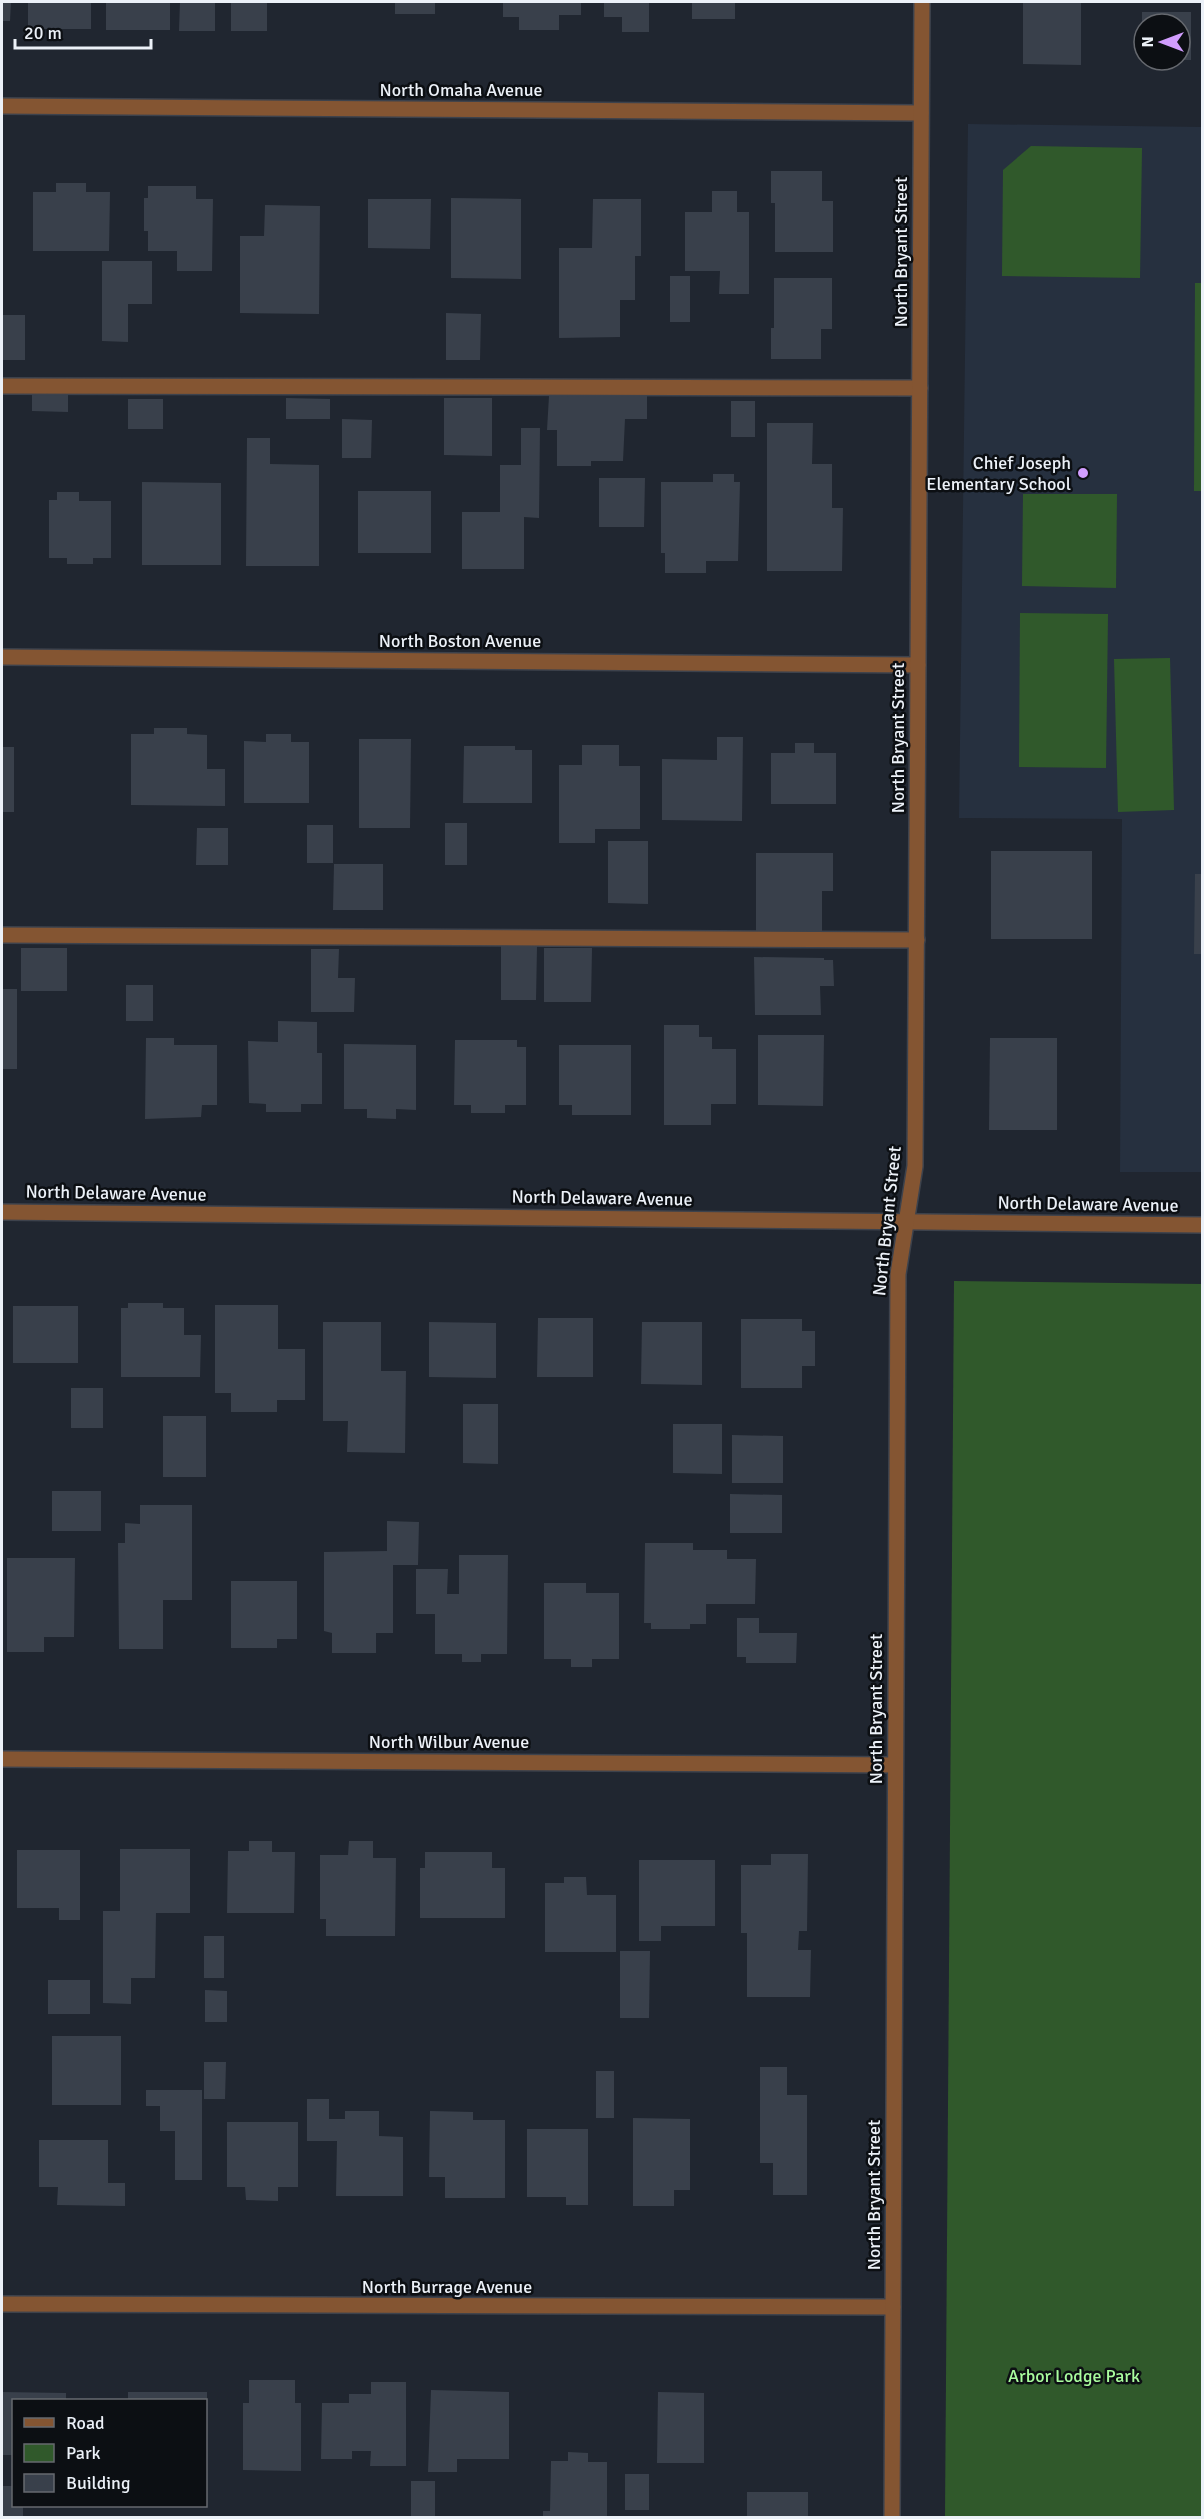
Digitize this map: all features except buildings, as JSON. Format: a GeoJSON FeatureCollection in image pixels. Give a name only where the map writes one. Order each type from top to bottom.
{"type":"FeatureCollection","features":[{"type":"Feature","properties":{"kind":"street","name":"North Bryant Street"},"geometry":{"type":"LineString","coordinates":[[892,2517],[898,1274],[915,1166],[922,2]]}},
{"type":"Feature","properties":{"kind":"street","name":"North Omaha Avenue"},"geometry":{"type":"LineString","coordinates":[[2,106],[921,113]]}},
{"type":"Feature","properties":{"kind":"street"},"geometry":{"type":"LineString","coordinates":[[2,386],[920,388]]}},
{"type":"Feature","properties":{"kind":"street","name":"North Boston Avenue"},"geometry":{"type":"LineString","coordinates":[[2,657],[918,664]]}},
{"type":"Feature","properties":{"kind":"street"},"geometry":{"type":"LineString","coordinates":[[2,935],[917,940]]}},
{"type":"Feature","properties":{"kind":"street","name":"North Delaware Avenue"},"geometry":{"type":"LineString","coordinates":[[2,1212],[1203,1225]]}},
{"type":"Feature","properties":{"kind":"street","name":"North Wilbur Avenue"},"geometry":{"type":"LineString","coordinates":[[2,1759],[895,1765]]}},
{"type":"Feature","properties":{"kind":"street","name":"North Burrage Avenue"},"geometry":{"type":"LineString","coordinates":[[2,2304],[893,2307]]}},
{"type":"Feature","properties":{"kind":"shaded area","name":"Chief Joseph Elementary School"},"geometry":{"type":"Polygon","coordinates":[[[968,124],[1202,127],[1202,1172],[1120,1172],[1122,819],[959,818],[968,124]]]}},
{"type":"Feature","properties":{"kind":"green space"},"geometry":{"type":"Polygon","coordinates":[[[1031,146],[1142,148],[1140,278],[1002,276],[1003,170],[1031,146]]]}},
{"type":"Feature","properties":{"kind":"green space"},"geometry":{"type":"Polygon","coordinates":[[[1195,283],[1202,283],[1202,491],[1194,491],[1195,283]]]}},
{"type":"Feature","properties":{"kind":"green space"},"geometry":{"type":"Polygon","coordinates":[[[1023,494],[1117,494],[1116,588],[1022,586],[1023,494]]]}},
{"type":"Feature","properties":{"kind":"green space"},"geometry":{"type":"Polygon","coordinates":[[[1020,613],[1108,614],[1106,768],[1019,767],[1020,613]]]}},
{"type":"Feature","properties":{"kind":"green space"},"geometry":{"type":"Polygon","coordinates":[[[1170,658],[1174,810],[1118,812],[1114,659],[1170,658]]]}},
{"type":"Feature","properties":{"kind":"green space","name":"Arbor Lodge Park"},"geometry":{"type":"Polygon","coordinates":[[[954,1281],[1202,1284],[1202,2517],[945,2517],[954,1281]]]}},
{"type":"Feature","properties":{"kind":"place","name":"Chief Joseph Elementary School"},"geometry":{"type":"Point","coordinates":[1083,473]}}]}
